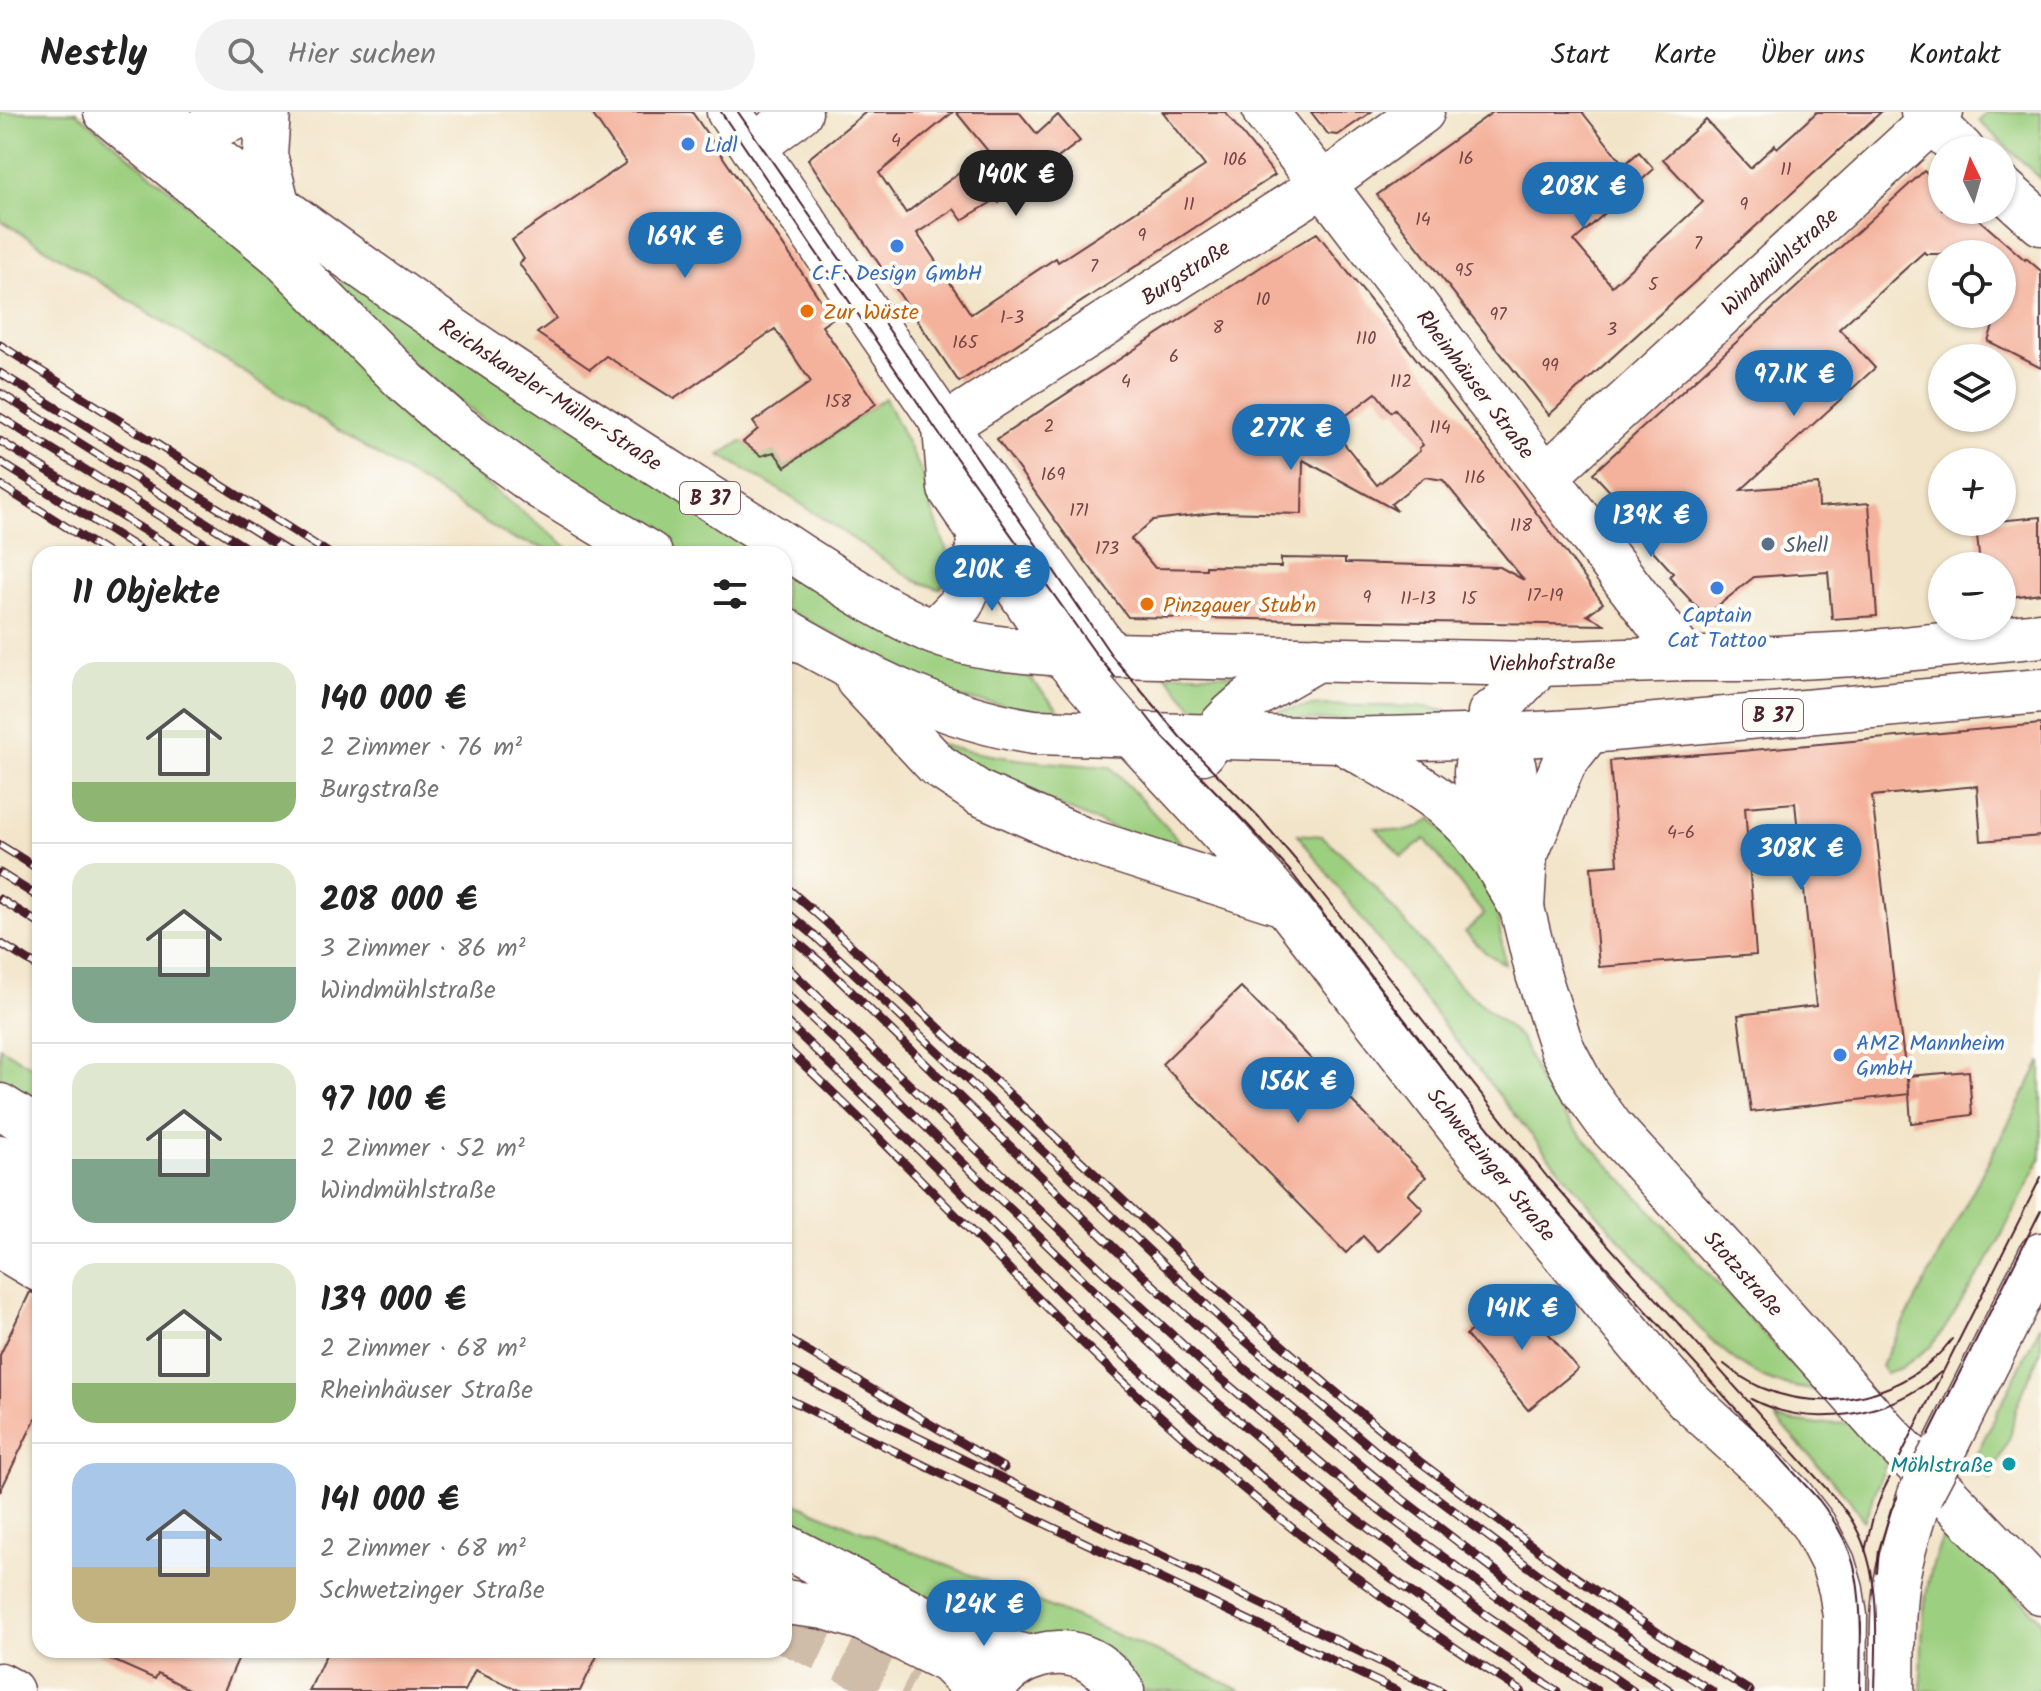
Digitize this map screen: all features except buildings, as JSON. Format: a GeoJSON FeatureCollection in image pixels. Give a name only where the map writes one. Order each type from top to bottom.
{"type":"FeatureCollection","features":[{"type":"Feature","properties":{"kind":"main road"},"geometry":{"type":"LineString","coordinates":[[106,112],[279,254],[407,383],[456,426],[540,487],[637,546]]}},
{"type":"Feature","properties":{"kind":"main road"},"geometry":{"type":"LineString","coordinates":[[172,124],[249,112]]}},
{"type":"Feature","properties":{"kind":"main road"},"geometry":{"type":"LineString","coordinates":[[268,112],[265,155],[278,207]]}},
{"type":"Feature","properties":{"kind":"main road"},"geometry":{"type":"LineString","coordinates":[[800,112],[741,129],[945,426],[1110,655]]}},
{"type":"Feature","properties":{"kind":"main road","name":"Rheinhäuser Straße"},"geometry":{"type":"LineString","coordinates":[[1265,112],[1685,659]]}},
{"type":"Feature","properties":{"kind":"main road","name":"Burgstraße"},"geometry":{"type":"LineString","coordinates":[[945,426],[1322,185],[1422,112]]}},
{"type":"Feature","properties":{"kind":"main road","name":"Reichskanzler-Müller-Straße"},"geometry":{"type":"LineString","coordinates":[[172,124],[278,207],[384,283],[553,398],[784,546]]}},
{"type":"Feature","properties":{"kind":"main road","name":"Windmühlstraße"},"geometry":{"type":"LineString","coordinates":[[1546,476],[1939,124]]}},
{"type":"Feature","properties":{"kind":"main road"},"geometry":{"type":"LineString","coordinates":[[2016,201],[2041,223]]}},
{"type":"Feature","properties":{"kind":"main road"},"geometry":{"type":"LineString","coordinates":[[945,426],[950,489],[1062,654]]}},
{"type":"Feature","properties":{"kind":"main road"},"geometry":{"type":"LineString","coordinates":[[934,632],[961,604],[974,575],[980,534]]}},
{"type":"Feature","properties":{"kind":"main road","name":"Reichskanzler-Müller-Straße"},"geometry":{"type":"LineString","coordinates":[[792,551],[874,604],[934,632],[976,644],[1062,654]]}},
{"type":"Feature","properties":{"kind":"main road","name":"B 37"},"geometry":{"type":"LineString","coordinates":[[792,635],[844,665],[931,705],[1004,728],[1034,732],[1340,740],[1493,729],[1589,731],[2041,691]]}},
{"type":"Feature","properties":{"kind":"main road","name":"Viehhofstraße"},"geometry":{"type":"LineString","coordinates":[[1062,654],[1540,664],[1855,654],[2041,635]]}},
{"type":"Feature","properties":{"kind":"main road","name":"Schwetzinger Straße"},"geometry":{"type":"LineString","coordinates":[[1062,654],[1286,905],[1464,1134],[1650,1357],[1687,1399],[1783,1488],[1814,1526],[1833,1563],[1841,1590],[1845,1616],[1844,1691]]}},
{"type":"Feature","properties":{"kind":"main road"},"geometry":{"type":"LineString","coordinates":[[1188,796],[1200,757],[1211,737],[1241,704],[1317,659]]}},
{"type":"Feature","properties":{"kind":"main road"},"geometry":{"type":"LineString","coordinates":[[1445,663],[1493,729],[1540,664]]}},
{"type":"Feature","properties":{"kind":"main road"},"geometry":{"type":"LineString","coordinates":[[844,665],[937,765],[979,793],[1082,839],[1286,905]]}},
{"type":"Feature","properties":{"kind":"main road","name":"Stotzstraße"},"geometry":{"type":"LineString","coordinates":[[1493,729],[1476,772],[1477,789],[1508,856],[1538,974],[1562,1048],[1584,1090],[1610,1126],[1884,1430],[2041,1593]]}},
{"type":"Feature","properties":{"kind":"main road"},"geometry":{"type":"LineString","coordinates":[[1340,740],[1432,796],[1508,856],[1564,763],[1589,731]]}},
{"type":"Feature","properties":{"kind":"main road"},"geometry":{"type":"LineString","coordinates":[[0,1106],[32,1126]]}},
{"type":"Feature","properties":{"kind":"main road"},"geometry":{"type":"LineString","coordinates":[[0,1157],[32,1175]]}},
{"type":"Feature","properties":{"kind":"main road"},"geometry":{"type":"LineString","coordinates":[[0,1203],[32,1223]]}},
{"type":"Feature","properties":{"kind":"main road"},"geometry":{"type":"LineString","coordinates":[[0,1246],[32,1265]]}},
{"type":"Feature","properties":{"kind":"main road"},"geometry":{"type":"LineString","coordinates":[[1892,1679],[1897,1580],[1920,1495],[2041,1255]]}},
{"type":"Feature","properties":{"kind":"main road"},"geometry":{"type":"LineString","coordinates":[[792,1550],[966,1640],[1029,1658]]}},
{"type":"Feature","properties":{"kind":"main road"},"geometry":{"type":"LineString","coordinates":[[792,1603],[825,1607],[861,1618],[948,1661],[978,1691]]}},
{"type":"Feature","properties":{"kind":"main road"},"geometry":{"type":"LineString","coordinates":[[992,1691],[1011,1668],[1029,1658],[1051,1653],[1074,1654],[1095,1662],[1122,1691]]}},
{"type":"Feature","properties":{"kind":"main road"},"geometry":{"type":"LineString","coordinates":[[0,1685],[11,1691]]}},
{"type":"Feature","properties":{"kind":"green space"},"geometry":{"type":"Polygon","coordinates":[[[0,112],[76,112],[249,255],[474,474],[566,546],[538,546],[511,538],[0,220],[0,112]]]}},
{"type":"Feature","properties":{"kind":"green space"},"geometry":{"type":"Polygon","coordinates":[[[1988,112],[2041,112],[2041,179],[2016,156],[2016,136],[1995,136],[1979,121],[1988,112]]]}},
{"type":"Feature","properties":{"kind":"green space"},"geometry":{"type":"Polygon","coordinates":[[[350,279],[753,546],[673,546],[581,494],[417,369],[340,290],[341,281],[350,279]]]}},
{"type":"Feature","properties":{"kind":"green space"},"geometry":{"type":"Polygon","coordinates":[[[885,398],[923,475],[949,557],[950,578],[939,589],[916,581],[786,494],[720,455],[742,441],[761,455],[774,452],[785,467],[885,398]]]}},
{"type":"Feature","properties":{"kind":"green space"},"geometry":{"type":"Polygon","coordinates":[[[792,569],[1020,667],[1063,714],[958,698],[792,613],[792,569]]]}},
{"type":"Feature","properties":{"kind":"green space"},"geometry":{"type":"Polygon","coordinates":[[[1165,674],[1249,674],[1202,718],[1165,674]]]}},
{"type":"Feature","properties":{"kind":"green space"},"geometry":{"type":"Polygon","coordinates":[[[1319,705],[1427,707],[1450,712],[1450,722],[1262,719],[1281,710],[1319,705]]]}},
{"type":"Feature","properties":{"kind":"green space"},"geometry":{"type":"Polygon","coordinates":[[[933,743],[999,757],[1111,767],[1197,860],[978,772],[933,743]]]}},
{"type":"Feature","properties":{"kind":"green space"},"geometry":{"type":"Polygon","coordinates":[[[1432,818],[1475,868],[1496,906],[1505,964],[1486,953],[1465,932],[1484,915],[1425,839],[1402,857],[1376,828],[1406,831],[1432,818]]]}},
{"type":"Feature","properties":{"kind":"green space"},"geometry":{"type":"Polygon","coordinates":[[[1297,834],[1322,836],[1359,869],[1458,984],[1521,1038],[1542,1087],[1574,1127],[1815,1390],[1774,1382],[1745,1367],[1728,1355],[1684,1311],[1509,1107],[1297,834]]]}},
{"type":"Feature","properties":{"kind":"green space"},"geometry":{"type":"Polygon","coordinates":[[[0,1047],[32,1067],[32,1110],[0,1090],[0,1047]]]}},
{"type":"Feature","properties":{"kind":"green space"},"geometry":{"type":"Polygon","coordinates":[[[2041,1061],[2041,1158],[1993,1252],[1945,1328],[1930,1347],[1901,1368],[1886,1373],[1881,1366],[2041,1061]]]}},
{"type":"Feature","properties":{"kind":"green space"},"geometry":{"type":"Polygon","coordinates":[[[2041,1324],[2041,1350],[2015,1410],[2011,1434],[1990,1479],[1973,1461],[2041,1324]]]}},
{"type":"Feature","properties":{"kind":"green space"},"geometry":{"type":"Polygon","coordinates":[[[1776,1419],[1813,1424],[1852,1423],[1887,1461],[1864,1521],[1849,1499],[1776,1419]]]}},
{"type":"Feature","properties":{"kind":"green space"},"geometry":{"type":"Polygon","coordinates":[[[792,1501],[1129,1640],[1242,1691],[1138,1691],[1021,1642],[792,1536],[792,1501]]]}},
{"type":"Feature","properties":{"kind":"green space"},"geometry":{"type":"Polygon","coordinates":[[[1948,1525],[2041,1620],[2041,1691],[1921,1691],[1926,1597],[1934,1561],[1948,1525]]]}},
{"type":"Feature","properties":{"kind":"tunnel"},"geometry":{"type":"LineString","coordinates":[[792,1635],[909,1691]]}},
{"type":"Feature","properties":{"kind":"tram line"},"geometry":{"type":"LineString","coordinates":[[721,112],[937,431],[1115,677]]}},
{"type":"Feature","properties":{"kind":"tram line"},"geometry":{"type":"LineString","coordinates":[[738,112],[1112,656],[1180,737],[1258,816],[1299,864],[1548,1178],[1847,1513],[1864,1545],[1870,1565],[1876,1607],[1875,1691]]}},
{"type":"Feature","properties":{"kind":"tram line"},"geometry":{"type":"LineString","coordinates":[[1145,714],[1291,872],[1509,1155],[1819,1500],[1841,1533],[1853,1563],[1861,1634]]}},
{"type":"Feature","properties":{"kind":"tram line"},"geometry":{"type":"LineString","coordinates":[[1865,1551],[1883,1491],[2041,1177]]}},
{"type":"Feature","properties":{"kind":"tram line"},"geometry":{"type":"LineString","coordinates":[[1877,1573],[1879,1550],[1891,1510],[2041,1210]]}},
{"type":"Feature","properties":{"kind":"tram line"},"geometry":{"type":"LineString","coordinates":[[1724,1364],[1755,1385],[1785,1396],[1838,1400],[1890,1387],[1913,1375],[1934,1359],[1952,1339]]}},
{"type":"Feature","properties":{"kind":"tram line"},"geometry":{"type":"LineString","coordinates":[[1751,1399],[1799,1414],[1850,1414],[1898,1399],[1941,1372]]}},
{"type":"Feature","properties":{"kind":"tram line"},"geometry":{"type":"LineString","coordinates":[[1860,1691],[1861,1623]]}},
{"type":"Feature","properties":{"kind":"railway"},"geometry":{"type":"LineString","coordinates":[[0,345],[317,546]]}},
{"type":"Feature","properties":{"kind":"railway"},"geometry":{"type":"LineString","coordinates":[[0,373],[279,546]]}},
{"type":"Feature","properties":{"kind":"railway"},"geometry":{"type":"LineString","coordinates":[[0,393],[243,546]]}},
{"type":"Feature","properties":{"kind":"railway"},"geometry":{"type":"LineString","coordinates":[[0,417],[208,546]]}},
{"type":"Feature","properties":{"kind":"railway"},"geometry":{"type":"LineString","coordinates":[[0,441],[169,546]]}},
{"type":"Feature","properties":{"kind":"railway"},"geometry":{"type":"LineString","coordinates":[[0,462],[134,546]]}},
{"type":"Feature","properties":{"kind":"railway"},"geometry":{"type":"LineString","coordinates":[[0,485],[96,546]]}},
{"type":"Feature","properties":{"kind":"railway"},"geometry":{"type":"LineString","coordinates":[[0,845],[32,865]]}},
{"type":"Feature","properties":{"kind":"railway"},"geometry":{"type":"LineString","coordinates":[[0,873],[32,893]]}},
{"type":"Feature","properties":{"kind":"railway"},"geometry":{"type":"LineString","coordinates":[[792,892],[1211,1283],[1327,1385],[1419,1461],[1562,1568],[1750,1691]]}},
{"type":"Feature","properties":{"kind":"railway"},"geometry":{"type":"LineString","coordinates":[[0,899],[32,919]]}},
{"type":"Feature","properties":{"kind":"railway"},"geometry":{"type":"LineString","coordinates":[[792,917],[1235,1332],[1385,1459],[1545,1579],[1712,1691]]}},
{"type":"Feature","properties":{"kind":"railway"},"geometry":{"type":"LineString","coordinates":[[792,938],[826,967],[1140,1273],[1240,1365],[1393,1492],[1531,1598],[1671,1691]]}},
{"type":"Feature","properties":{"kind":"railway"},"geometry":{"type":"LineString","coordinates":[[0,943],[32,963]]}},
{"type":"Feature","properties":{"kind":"railway"},"geometry":{"type":"LineString","coordinates":[[792,972],[1207,1367],[1358,1494],[1519,1613],[1633,1691]]}},
{"type":"Feature","properties":{"kind":"railway"},"geometry":{"type":"LineString","coordinates":[[792,1000],[1194,1383],[1345,1511],[1486,1615],[1597,1691]]}},
{"type":"Feature","properties":{"kind":"railway"},"geometry":{"type":"LineString","coordinates":[[792,1028],[1109,1341],[1222,1443],[1267,1482],[1409,1591],[1557,1691]]}},
{"type":"Feature","properties":{"kind":"railway"},"geometry":{"type":"LineString","coordinates":[[792,1054],[1073,1334],[1210,1460],[1362,1581],[1521,1691]]}},
{"type":"Feature","properties":{"kind":"railway"},"geometry":{"type":"LineString","coordinates":[[792,1342],[1004,1468]]}},
{"type":"Feature","properties":{"kind":"railway"},"geometry":{"type":"LineString","coordinates":[[792,1370],[886,1422],[1441,1691]]}},
{"type":"Feature","properties":{"kind":"railway"},"geometry":{"type":"LineString","coordinates":[[792,1401],[1397,1691]]}},
{"type":"Feature","properties":{"kind":"place","name":"Lidl"},"geometry":{"type":"Point","coordinates":[688,144]}},
{"type":"Feature","properties":{"kind":"place","name":"C.F. Design GmbH"},"geometry":{"type":"Point","coordinates":[897,246]}},
{"type":"Feature","properties":{"kind":"place","name":"Zur Wüste"},"geometry":{"type":"Point","coordinates":[807,311]}},
{"type":"Feature","properties":{"kind":"place","name":"Shell"},"geometry":{"type":"Point","coordinates":[1768,544]}},
{"type":"Feature","properties":{"kind":"place","name":"Captain Cat Tattoo"},"geometry":{"type":"Point","coordinates":[1717,588]}},
{"type":"Feature","properties":{"kind":"place","name":"Pinzgauer Stub'n"},"geometry":{"type":"Point","coordinates":[1147,604]}},
{"type":"Feature","properties":{"kind":"place","name":"AMZ Mannheim GmbH"},"geometry":{"type":"Point","coordinates":[1840,1055]}},
{"type":"Feature","properties":{"kind":"place","name":"Möhlstraße"},"geometry":{"type":"Point","coordinates":[2009,1464]}}]}
